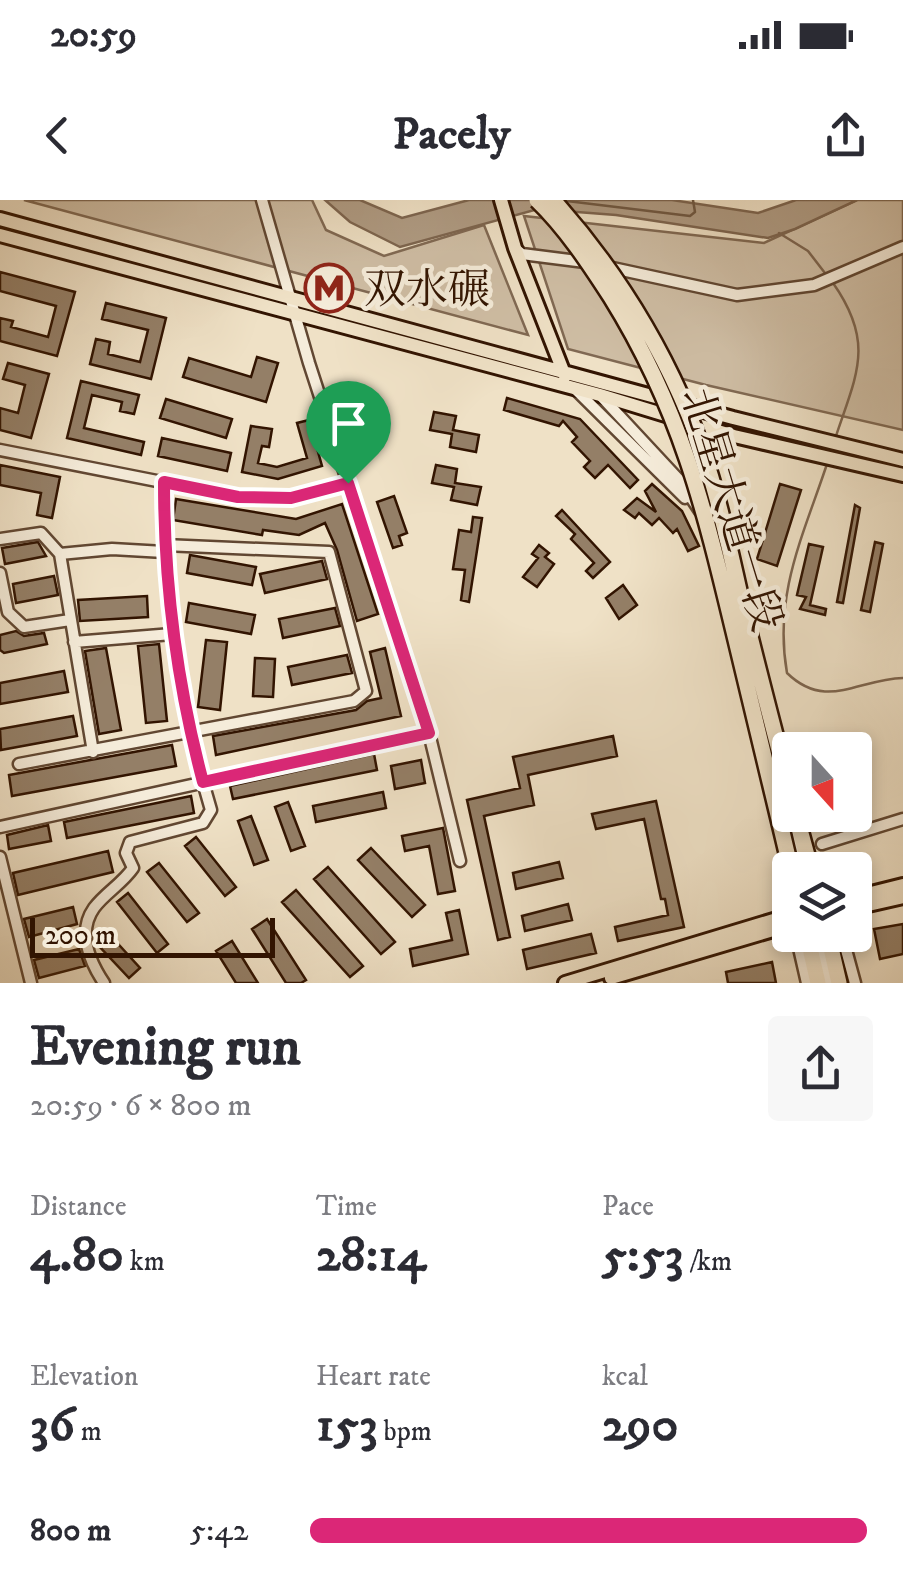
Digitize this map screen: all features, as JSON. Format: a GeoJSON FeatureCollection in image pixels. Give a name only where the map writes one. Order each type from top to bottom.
{"type":"FeatureCollection","features":[{"type":"Feature","properties":{"kind":"highway","name":"北星大道一段"},"geometry":{"type":"LineString","coordinates":[[537,200],[572,240],[613,301],[679,429],[708,522],[786,852]]}},
{"type":"Feature","properties":{"kind":"highway","name":"北星大道一段"},"geometry":{"type":"LineString","coordinates":[[553,200],[638,313],[697,436],[775,732]]}},
{"type":"Feature","properties":{"kind":"highway"},"geometry":{"type":"LineString","coordinates":[[811,952],[818,983]]}},
{"type":"Feature","properties":{"kind":"highway"},"geometry":{"type":"LineString","coordinates":[[832,952],[839,983]]}},
{"type":"Feature","properties":{"kind":"main road"},"geometry":{"type":"LineString","coordinates":[[501,200],[562,372],[576,390]]}},
{"type":"Feature","properties":{"kind":"main road"},"geometry":{"type":"LineString","coordinates":[[0,219],[903,460]]}},
{"type":"Feature","properties":{"kind":"main road"},"geometry":{"type":"LineString","coordinates":[[0,235],[600,395],[734,436],[903,475]]}},
{"type":"Feature","properties":{"kind":"main road"},"geometry":{"type":"LineString","coordinates":[[872,893],[903,885]]}},
{"type":"Feature","properties":{"kind":"main road"},"geometry":{"type":"LineString","coordinates":[[872,904],[903,896]]}},
{"type":"Feature","properties":{"kind":"main road"},"geometry":{"type":"LineString","coordinates":[[565,983],[772,920]]}},
{"type":"Feature","properties":{"kind":"main road"},"geometry":{"type":"LineString","coordinates":[[594,983],[772,930]]}},
{"type":"Feature","properties":{"kind":"street"},"geometry":{"type":"LineString","coordinates":[[262,200],[429,733],[460,860]]}},
{"type":"Feature","properties":{"kind":"street"},"geometry":{"type":"LineString","coordinates":[[515,248],[522,254],[585,262],[736,294],[814,285],[903,247]]}},
{"type":"Feature","properties":{"kind":"street"},"geometry":{"type":"LineString","coordinates":[[576,390],[718,531],[744,583],[780,732]]}},
{"type":"Feature","properties":{"kind":"street"},"geometry":{"type":"LineString","coordinates":[[600,395],[680,481],[716,534],[798,852]]}},
{"type":"Feature","properties":{"kind":"street"},"geometry":{"type":"LineString","coordinates":[[0,450],[238,497],[291,498],[348,483]]}},
{"type":"Feature","properties":{"kind":"street"},"geometry":{"type":"LineString","coordinates":[[104,983],[92,965],[85,937],[92,910],[133,868],[126,853],[130,842],[203,822],[211,810],[190,733],[172,634],[164,549],[164,482]]}},
{"type":"Feature","properties":{"kind":"street"},"geometry":{"type":"LineString","coordinates":[[702,514],[714,579],[739,642],[786,852]]}},
{"type":"Feature","properties":{"kind":"street"},"geometry":{"type":"LineString","coordinates":[[0,539],[41,534],[60,554],[92,752]]}},
{"type":"Feature","properties":{"kind":"street"},"geometry":{"type":"LineString","coordinates":[[19,764],[354,701],[366,691],[329,552],[112,549],[60,554]]}},
{"type":"Feature","properties":{"kind":"street"},"geometry":{"type":"LineString","coordinates":[[0,573],[8,612],[24,628],[70,620]]}},
{"type":"Feature","properties":{"kind":"street"},"geometry":{"type":"LineString","coordinates":[[74,642],[172,634]]}},
{"type":"Feature","properties":{"kind":"street"},"geometry":{"type":"LineString","coordinates":[[0,827],[429,733]]}},
{"type":"Feature","properties":{"kind":"street"},"geometry":{"type":"LineString","coordinates":[[822,844],[903,819]]}},
{"type":"Feature","properties":{"kind":"street"},"geometry":{"type":"LineString","coordinates":[[0,856],[31,983]]}},
{"type":"Feature","properties":{"kind":"street"},"geometry":{"type":"LineString","coordinates":[[800,952],[808,983]]}},
{"type":"Feature","properties":{"kind":"street"},"geometry":{"type":"LineString","coordinates":[[821,952],[828,983]]}},
{"type":"Feature","properties":{"kind":"street"},"geometry":{"type":"LineString","coordinates":[[846,952],[854,983]]}},
{"type":"Feature","properties":{"kind":"shaded area"},"geometry":{"type":"Polygon","coordinates":[[[24,200],[312,200],[326,230],[384,256],[484,225],[528,335],[24,200]]]}},
{"type":"Feature","properties":{"kind":"shaded area"},"geometry":{"type":"Polygon","coordinates":[[[857,200],[903,200],[903,430],[568,349],[524,216],[764,243],[857,200]]]}},
{"type":"Feature","properties":{"kind":"water"},"geometry":{"type":"Polygon","coordinates":[[[325,200],[360,200],[402,218],[469,200],[672,200],[758,213],[796,200],[857,200],[768,238],[616,215],[538,209],[400,247],[350,222],[325,200]]]}},
{"type":"Feature","properties":{"kind":"building"},"geometry":{"type":"Polygon","coordinates":[[[0,272],[75,292],[57,356],[0,341],[0,318],[13,321],[11,327],[48,337],[56,306],[0,291],[0,272]]]}},
{"type":"Feature","properties":{"kind":"building"},"geometry":{"type":"Polygon","coordinates":[[[106,303],[166,318],[151,379],[90,364],[96,339],[110,342],[108,354],[140,362],[148,330],[102,319],[106,303]]]}},
{"type":"Feature","properties":{"kind":"building"},"geometry":{"type":"Polygon","coordinates":[[[257,357],[278,363],[266,402],[183,377],[189,358],[251,377],[257,357]]]}},
{"type":"Feature","properties":{"kind":"building"},"geometry":{"type":"Polygon","coordinates":[[[8,363],[49,374],[31,438],[0,430],[0,408],[18,413],[25,385],[3,379],[8,363]]]}},
{"type":"Feature","properties":{"kind":"building"},"geometry":{"type":"Polygon","coordinates":[[[81,381],[139,395],[134,414],[120,411],[122,402],[92,395],[84,428],[144,442],[141,455],[67,438],[81,381]]]}},
{"type":"Feature","properties":{"kind":"building"},"geometry":{"type":"Polygon","coordinates":[[[507,398],[580,419],[638,480],[630,488],[608,465],[595,478],[584,467],[590,461],[572,442],[577,437],[563,421],[559,426],[504,410],[507,398]]]}},
{"type":"Feature","properties":{"kind":"building"},"geometry":{"type":"Polygon","coordinates":[[[166,399],[232,419],[226,438],[160,418],[166,399]]]}},
{"type":"Feature","properties":{"kind":"building"},"geometry":{"type":"Polygon","coordinates":[[[434,412],[456,416],[453,430],[479,435],[476,452],[450,447],[452,434],[430,430],[434,412]]]}},
{"type":"Feature","properties":{"kind":"building"},"geometry":{"type":"Polygon","coordinates":[[[309,420],[322,466],[278,479],[242,472],[251,426],[272,429],[269,447],[262,446],[258,463],[277,467],[307,458],[297,423],[309,420]]]}},
{"type":"Feature","properties":{"kind":"building"},"geometry":{"type":"Polygon","coordinates":[[[162,438],[231,453],[227,471],[158,456],[162,438]]]}},
{"type":"Feature","properties":{"kind":"building"},"geometry":{"type":"Polygon","coordinates":[[[0,465],[60,477],[52,518],[37,515],[41,493],[0,485],[0,465]]]}},
{"type":"Feature","properties":{"kind":"building"},"geometry":{"type":"Polygon","coordinates":[[[436,465],[457,469],[455,483],[481,487],[477,505],[451,500],[454,487],[432,483],[436,465]]]}},
{"type":"Feature","properties":{"kind":"building"},"geometry":{"type":"Polygon","coordinates":[[[652,484],[682,511],[699,546],[688,551],[677,529],[673,533],[659,518],[652,525],[639,513],[635,518],[624,510],[637,498],[656,512],[645,491],[652,484]]]}},
{"type":"Feature","properties":{"kind":"building"},"geometry":{"type":"Polygon","coordinates":[[[780,484],[801,490],[777,566],[757,559],[780,484]]]}},
{"type":"Feature","properties":{"kind":"building"},"geometry":{"type":"Polygon","coordinates":[[[394,496],[407,533],[399,536],[402,545],[393,548],[377,502],[394,496]]]}},
{"type":"Feature","properties":{"kind":"building"},"geometry":{"type":"Polygon","coordinates":[[[176,499],[296,519],[342,504],[378,614],[357,621],[337,550],[325,523],[299,535],[263,530],[262,535],[173,520],[176,499]]]}},
{"type":"Feature","properties":{"kind":"building"},"geometry":{"type":"Polygon","coordinates":[[[855,505],[860,508],[843,603],[837,602],[855,505]]]}},
{"type":"Feature","properties":{"kind":"building"},"geometry":{"type":"Polygon","coordinates":[[[562,510],[610,562],[593,578],[586,571],[594,563],[571,539],[575,534],[556,516],[562,510]]]}},
{"type":"Feature","properties":{"kind":"building"},"geometry":{"type":"Polygon","coordinates":[[[473,517],[482,518],[469,602],[461,600],[465,570],[453,569],[459,530],[471,532],[473,517]]]}},
{"type":"Feature","properties":{"kind":"building"},"geometry":{"type":"Polygon","coordinates":[[[38,542],[46,556],[5,564],[2,548],[38,542]]]}},
{"type":"Feature","properties":{"kind":"building"},"geometry":{"type":"Polygon","coordinates":[[[875,542],[883,544],[870,612],[861,610],[875,542]]]}},
{"type":"Feature","properties":{"kind":"building"},"geometry":{"type":"Polygon","coordinates":[[[809,544],[823,547],[810,605],[826,609],[825,615],[800,609],[806,597],[797,595],[809,544]]]}},
{"type":"Feature","properties":{"kind":"building"},"geometry":{"type":"Polygon","coordinates":[[[539,545],[554,564],[537,587],[523,577],[538,558],[532,554],[539,545]]]}},
{"type":"Feature","properties":{"kind":"building"},"geometry":{"type":"Polygon","coordinates":[[[190,555],[256,567],[252,585],[187,573],[190,555]]]}},
{"type":"Feature","properties":{"kind":"building"},"geometry":{"type":"Polygon","coordinates":[[[322,561],[327,579],[265,593],[260,574],[322,561]]]}},
{"type":"Feature","properties":{"kind":"building"},"geometry":{"type":"Polygon","coordinates":[[[54,576],[58,595],[16,603],[13,584],[54,576]]]}},
{"type":"Feature","properties":{"kind":"building"},"geometry":{"type":"Polygon","coordinates":[[[623,585],[637,605],[619,619],[606,598],[623,585]]]}},
{"type":"Feature","properties":{"kind":"building"},"geometry":{"type":"Polygon","coordinates":[[[147,596],[148,617],[80,621],[78,600],[147,596]]]}},
{"type":"Feature","properties":{"kind":"building"},"geometry":{"type":"Polygon","coordinates":[[[189,603],[255,615],[251,634],[186,622],[189,603]]]}},
{"type":"Feature","properties":{"kind":"building"},"geometry":{"type":"Polygon","coordinates":[[[335,608],[340,626],[283,638],[279,619],[335,608]]]}},
{"type":"Feature","properties":{"kind":"building"},"geometry":{"type":"Polygon","coordinates":[[[16,631],[24,636],[44,633],[47,644],[4,653],[0,650],[0,635],[16,631]]]}},
{"type":"Feature","properties":{"kind":"building"},"geometry":{"type":"Polygon","coordinates":[[[206,640],[227,642],[220,710],[198,707],[206,640]]]}},
{"type":"Feature","properties":{"kind":"building"},"geometry":{"type":"Polygon","coordinates":[[[159,644],[167,721],[146,723],[138,646],[159,644]]]}},
{"type":"Feature","properties":{"kind":"building"},"geometry":{"type":"Polygon","coordinates":[[[106,648],[121,730],[99,734],[85,651],[106,648]]]}},
{"type":"Feature","properties":{"kind":"building"},"geometry":{"type":"Polygon","coordinates":[[[385,648],[401,716],[216,755],[213,736],[356,710],[367,701],[381,698],[370,652],[385,648]]]}},
{"type":"Feature","properties":{"kind":"building"},"geometry":{"type":"Polygon","coordinates":[[[347,655],[352,673],[292,685],[288,667],[347,655]]]}},
{"type":"Feature","properties":{"kind":"building"},"geometry":{"type":"Polygon","coordinates":[[[255,658],[275,659],[273,697],[253,696],[255,658]]]}},
{"type":"Feature","properties":{"kind":"building"},"geometry":{"type":"Polygon","coordinates":[[[64,671],[68,692],[0,704],[0,683],[64,671]]]}},
{"type":"Feature","properties":{"kind":"building"},"geometry":{"type":"Polygon","coordinates":[[[73,716],[77,736],[1,750],[0,729],[73,716]]]}},
{"type":"Feature","properties":{"kind":"building"},"geometry":{"type":"Polygon","coordinates":[[[613,736],[617,756],[528,775],[534,805],[484,816],[510,937],[498,940],[467,800],[520,788],[513,757],[613,736]]]}},
{"type":"Feature","properties":{"kind":"building"},"geometry":{"type":"Polygon","coordinates":[[[172,745],[176,766],[12,796],[9,775],[172,745]]]}},
{"type":"Feature","properties":{"kind":"building"},"geometry":{"type":"Polygon","coordinates":[[[374,754],[377,770],[233,799],[230,786],[374,754]]]}},
{"type":"Feature","properties":{"kind":"building"},"geometry":{"type":"Polygon","coordinates":[[[421,760],[425,783],[395,789],[391,766],[421,760]]]}},
{"type":"Feature","properties":{"kind":"building"},"geometry":{"type":"Polygon","coordinates":[[[383,792],[386,808],[316,822],[313,806],[383,792]]]}},
{"type":"Feature","properties":{"kind":"building"},"geometry":{"type":"Polygon","coordinates":[[[191,796],[194,813],[67,838],[64,822],[191,796]]]}},
{"type":"Feature","properties":{"kind":"building"},"geometry":{"type":"Polygon","coordinates":[[[656,801],[684,927],[618,941],[615,927],[668,915],[665,899],[661,899],[644,819],[596,829],[592,814],[656,801]]]}},
{"type":"Feature","properties":{"kind":"building"},"geometry":{"type":"Polygon","coordinates":[[[288,802],[305,846],[291,851],[275,807],[288,802]]]}},
{"type":"Feature","properties":{"kind":"building"},"geometry":{"type":"Polygon","coordinates":[[[251,816],[268,860],[254,865],[238,821],[251,816]]]}},
{"type":"Feature","properties":{"kind":"building"},"geometry":{"type":"Polygon","coordinates":[[[48,825],[51,841],[9,849],[7,835],[48,825]]]}},
{"type":"Feature","properties":{"kind":"building"},"geometry":{"type":"Polygon","coordinates":[[[443,828],[455,891],[438,894],[429,846],[405,851],[402,836],[443,828]]]}},
{"type":"Feature","properties":{"kind":"building"},"geometry":{"type":"Polygon","coordinates":[[[196,837],[236,887],[225,896],[185,846],[196,837]]]}},
{"type":"Feature","properties":{"kind":"building"},"geometry":{"type":"Polygon","coordinates":[[[371,848],[425,905],[412,917],[358,860],[371,848]]]}},
{"type":"Feature","properties":{"kind":"building"},"geometry":{"type":"Polygon","coordinates":[[[108,851],[113,872],[18,895],[13,873],[108,851]]]}},
{"type":"Feature","properties":{"kind":"building"},"geometry":{"type":"Polygon","coordinates":[[[559,862],[563,878],[516,889],[513,873],[559,862]]]}},
{"type":"Feature","properties":{"kind":"building"},"geometry":{"type":"Polygon","coordinates":[[[159,863],[199,913],[187,922],[147,872],[159,863]]]}},
{"type":"Feature","properties":{"kind":"building"},"geometry":{"type":"Polygon","coordinates":[[[328,867],[395,942],[381,954],[314,879],[328,867]]]}},
{"type":"Feature","properties":{"kind":"building"},"geometry":{"type":"Polygon","coordinates":[[[296,890],[363,966],[350,977],[282,902],[296,890]]]}},
{"type":"Feature","properties":{"kind":"building"},"geometry":{"type":"Polygon","coordinates":[[[128,893],[168,944],[157,953],[117,902],[128,893]]]}},
{"type":"Feature","properties":{"kind":"building"},"geometry":{"type":"Polygon","coordinates":[[[568,904],[572,920],[525,931],[522,916],[568,904]]]}},
{"type":"Feature","properties":{"kind":"building"},"geometry":{"type":"Polygon","coordinates":[[[73,907],[77,924],[29,937],[24,919],[73,907]]]}},
{"type":"Feature","properties":{"kind":"building"},"geometry":{"type":"Polygon","coordinates":[[[459,910],[468,954],[413,966],[410,949],[452,940],[446,913],[459,910]]]}},
{"type":"Feature","properties":{"kind":"building"},"geometry":{"type":"Polygon","coordinates":[[[267,919],[306,980],[301,983],[286,983],[252,929],[267,919]]]}},
{"type":"Feature","properties":{"kind":"building"},"geometry":{"type":"Polygon","coordinates":[[[903,924],[903,954],[880,959],[874,929],[903,924]]]}},
{"type":"Feature","properties":{"kind":"building"},"geometry":{"type":"Polygon","coordinates":[[[591,934],[596,953],[527,969],[523,950],[591,934]]]}},
{"type":"Feature","properties":{"kind":"building"},"geometry":{"type":"Polygon","coordinates":[[[110,935],[140,968],[129,978],[98,945],[110,935]]]}},
{"type":"Feature","properties":{"kind":"building"},"geometry":{"type":"Polygon","coordinates":[[[232,941],[258,983],[236,983],[216,951],[232,941]]]}},
{"type":"Feature","properties":{"kind":"building"},"geometry":{"type":"Polygon","coordinates":[[[79,949],[85,966],[39,978],[34,960],[79,949]]]}},
{"type":"Feature","properties":{"kind":"building"},"geometry":{"type":"Polygon","coordinates":[[[772,962],[776,983],[728,983],[726,972],[772,962]]]}},
{"type":"Feature","properties":{"kind":"waterway"},"geometry":{"type":"LineString","coordinates":[[779,233],[808,251],[828,277]]}},
{"type":"Feature","properties":{"kind":"waterway"},"geometry":{"type":"LineString","coordinates":[[833,283],[846,305],[858,342],[855,378],[835,439]]}},
{"type":"Feature","properties":{"kind":"waterway"},"geometry":{"type":"LineString","coordinates":[[828,461],[787,590],[787,673],[801,684],[829,692],[903,678]]}},
{"type":"Feature","properties":{"kind":"place","name":"双水碾"},"geometry":{"type":"Point","coordinates":[329,288]}},
{"type":"Feature","properties":{"kind":"route"},"geometry":{"type":"LineString","coordinates":[[164,482],[238,497],[291,498],[348,483],[429,733],[203,782],[172,634],[164,545],[164,482]]}}]}
